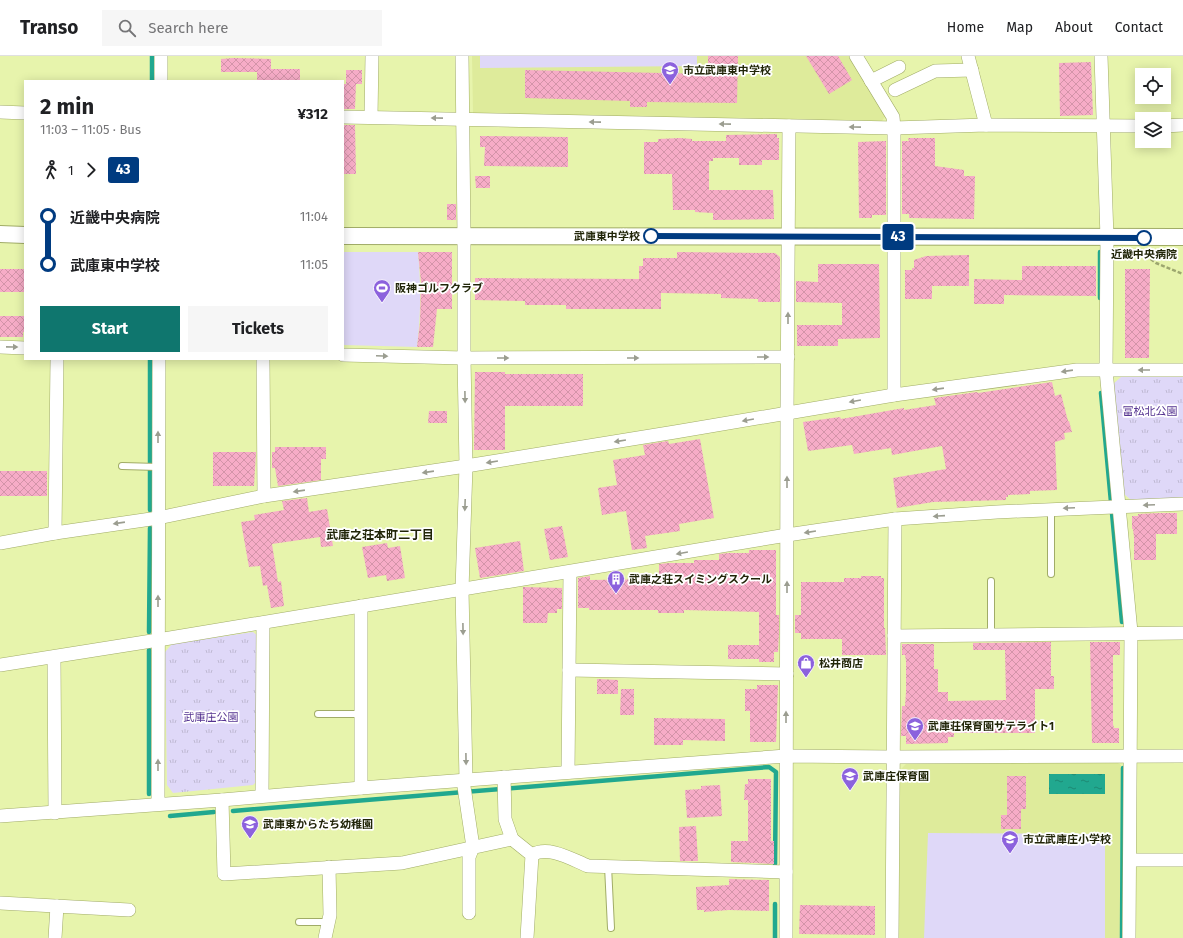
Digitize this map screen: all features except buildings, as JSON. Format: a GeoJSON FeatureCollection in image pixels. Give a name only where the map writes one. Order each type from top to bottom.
{"type":"FeatureCollection","features":[{"type":"Feature","properties":{"kind":"street"},"geometry":{"type":"LineString","coordinates":[[161,56],[161,80]]}},
{"type":"Feature","properties":{"kind":"street"},"geometry":{"type":"LineString","coordinates":[[371,117],[372,56]]}},
{"type":"Feature","properties":{"kind":"street"},"geometry":{"type":"LineString","coordinates":[[462,56],[466,466],[462,590],[465,786],[472,848],[469,857],[469,912]]}},
{"type":"Feature","properties":{"kind":"street"},"geometry":{"type":"LineString","coordinates":[[856,56],[893,117],[894,395]]}},
{"type":"Feature","properties":{"kind":"street"},"geometry":{"type":"LineString","coordinates":[[968,56],[986,125]]}},
{"type":"Feature","properties":{"kind":"street"},"geometry":{"type":"LineString","coordinates":[[1101,56],[1107,238],[1106,370],[1113,506],[1131,632],[1129,938]]}},
{"type":"Feature","properties":{"kind":"street"},"geometry":{"type":"LineString","coordinates":[[871,81],[899,67]]}},
{"type":"Feature","properties":{"kind":"street"},"geometry":{"type":"LineString","coordinates":[[895,90],[935,71],[972,70]]}},
{"type":"Feature","properties":{"kind":"street"},"geometry":{"type":"LineString","coordinates":[[0,112],[24,113]]}},
{"type":"Feature","properties":{"kind":"street"},"geometry":{"type":"LineString","coordinates":[[344,117],[894,128],[986,125],[1135,126]]}},
{"type":"Feature","properties":{"kind":"street"},"geometry":{"type":"LineString","coordinates":[[1171,126],[1183,125]]}},
{"type":"Feature","properties":{"kind":"street"},"geometry":{"type":"LineString","coordinates":[[786,938],[789,126]]}},
{"type":"Feature","properties":{"kind":"street"},"geometry":{"type":"LineString","coordinates":[[0,234],[24,235]]}},
{"type":"Feature","properties":{"kind":"street"},"geometry":{"type":"LineString","coordinates":[[344,236],[1183,237]]}},
{"type":"Feature","properties":{"kind":"street"},"geometry":{"type":"LineString","coordinates":[[0,347],[24,348]]}},
{"type":"Feature","properties":{"kind":"street"},"geometry":{"type":"LineString","coordinates":[[344,354],[464,358],[788,357]]}},
{"type":"Feature","properties":{"kind":"street"},"geometry":{"type":"LineString","coordinates":[[55,533],[57,360]]}},
{"type":"Feature","properties":{"kind":"street"},"geometry":{"type":"LineString","coordinates":[[158,804],[158,518],[153,467],[159,360]]}},
{"type":"Feature","properties":{"kind":"street"},"geometry":{"type":"LineString","coordinates":[[263,360],[264,496]]}},
{"type":"Feature","properties":{"kind":"street"},"geometry":{"type":"LineString","coordinates":[[0,543],[55,533],[158,518],[264,496],[466,466],[894,395],[1076,370],[1183,370]]}},
{"type":"Feature","properties":{"kind":"street"},"geometry":{"type":"LineString","coordinates":[[0,666],[787,535],[895,519],[1051,509],[1183,504]]}},
{"type":"Feature","properties":{"kind":"street"},"geometry":{"type":"LineString","coordinates":[[892,938],[892,757],[895,519]]}},
{"type":"Feature","properties":{"kind":"street"},"geometry":{"type":"LineString","coordinates":[[568,772],[570,572]]}},
{"type":"Feature","properties":{"kind":"street"},"geometry":{"type":"LineString","coordinates":[[361,606],[361,788]]}},
{"type":"Feature","properties":{"kind":"street"},"geometry":{"type":"LineString","coordinates":[[262,796],[263,623]]}},
{"type":"Feature","properties":{"kind":"street"},"geometry":{"type":"LineString","coordinates":[[894,636],[1183,632]]}},
{"type":"Feature","properties":{"kind":"street"},"geometry":{"type":"LineString","coordinates":[[54,657],[55,813]]}},
{"type":"Feature","properties":{"kind":"street"},"geometry":{"type":"LineString","coordinates":[[569,670],[786,674]]}},
{"type":"Feature","properties":{"kind":"street"},"geometry":{"type":"LineString","coordinates":[[0,816],[55,813],[361,788],[504,785],[568,772],[786,756],[1183,756]]}},
{"type":"Feature","properties":{"kind":"street"},"geometry":{"type":"LineString","coordinates":[[504,785],[505,819],[512,839],[532,855]]}},
{"type":"Feature","properties":{"kind":"street"},"geometry":{"type":"LineString","coordinates":[[222,800],[224,874],[402,863],[512,839]]}},
{"type":"Feature","properties":{"kind":"street"},"geometry":{"type":"LineString","coordinates":[[532,855],[539,851],[558,854],[588,866],[786,872]]}},
{"type":"Feature","properties":{"kind":"street"},"geometry":{"type":"LineString","coordinates":[[527,938],[532,855]]}},
{"type":"Feature","properties":{"kind":"street"},"geometry":{"type":"LineString","coordinates":[[1130,860],[1183,860]]}},
{"type":"Feature","properties":{"kind":"street"},"geometry":{"type":"LineString","coordinates":[[325,938],[330,914],[329,867]]}},
{"type":"Feature","properties":{"kind":"street"},"geometry":{"type":"LineString","coordinates":[[0,903],[129,910]]}},
{"type":"Feature","properties":{"kind":"street"},"geometry":{"type":"LineString","coordinates":[[56,938],[57,906]]}},
{"type":"Feature","properties":{"kind":"lane"},"geometry":{"type":"LineString","coordinates":[[122,466],[153,467]]}},
{"type":"Feature","properties":{"kind":"lane"},"geometry":{"type":"LineString","coordinates":[[1051,509],[1051,574]]}},
{"type":"Feature","properties":{"kind":"lane"},"geometry":{"type":"LineString","coordinates":[[991,581],[991,634]]}},
{"type":"Feature","properties":{"kind":"lane"},"geometry":{"type":"LineString","coordinates":[[318,714],[361,714]]}},
{"type":"Feature","properties":{"kind":"lane"},"geometry":{"type":"LineString","coordinates":[[608,866],[611,928]]}},
{"type":"Feature","properties":{"kind":"lane"},"geometry":{"type":"LineString","coordinates":[[299,922],[328,922]]}},
{"type":"Feature","properties":{"kind":"path"},"geometry":{"type":"LineString","coordinates":[[1137,249],[1156,263],[1183,274]]}},
{"type":"Feature","properties":{"kind":"shaded area","name":"市立武庫東中学校"},"geometry":{"type":"Polygon","coordinates":[[[472,56],[851,56],[886,115],[880,124],[473,113],[472,56]]]}},
{"type":"Feature","properties":{"kind":"shaded area","name":"市立武庫庄小学校"},"geometry":{"type":"Polygon","coordinates":[[[1001,762],[1118,763],[1121,765],[1120,938],[899,938],[900,770],[906,764],[1001,762]]]}},
{"type":"Feature","properties":{"kind":"green space"},"geometry":{"type":"Polygon","coordinates":[[[480,56],[697,56],[697,66],[480,68],[480,56]]]}},
{"type":"Feature","properties":{"kind":"green space","name":"阪神ゴルフクラブ"},"geometry":{"type":"Polygon","coordinates":[[[344,252],[418,252],[420,300],[417,347],[344,345],[344,252]]]}},
{"type":"Feature","properties":{"kind":"green space","name":"富松北公園"},"geometry":{"type":"Polygon","coordinates":[[[1121,377],[1183,377],[1183,498],[1131,500],[1124,494],[1113,384],[1121,377]]]}},
{"type":"Feature","properties":{"kind":"green space","name":"武庫庄公園"},"geometry":{"type":"Polygon","coordinates":[[[253,632],[258,636],[257,781],[253,785],[173,793],[167,785],[165,652],[172,644],[253,632]]]}},
{"type":"Feature","properties":{"kind":"green space"},"geometry":{"type":"Polygon","coordinates":[[[928,833],[1105,834],[1105,938],[924,938],[928,833]]]}},
{"type":"Feature","properties":{"kind":"water"},"geometry":{"type":"Polygon","coordinates":[[[1049,774],[1105,774],[1105,794],[1049,794],[1049,774]]]}},
{"type":"Feature","properties":{"kind":"waterway"},"geometry":{"type":"LineString","coordinates":[[152,56],[152,80]]}},
{"type":"Feature","properties":{"kind":"waterway"},"geometry":{"type":"LineString","coordinates":[[1100,252],[1100,298]]}},
{"type":"Feature","properties":{"kind":"waterway"},"geometry":{"type":"LineString","coordinates":[[150,360],[150,510]]}},
{"type":"Feature","properties":{"kind":"waterway"},"geometry":{"type":"LineString","coordinates":[[1101,393],[1122,622]]}},
{"type":"Feature","properties":{"kind":"waterway"},"geometry":{"type":"LineString","coordinates":[[149,632],[150,528]]}},
{"type":"Feature","properties":{"kind":"waterway"},"geometry":{"type":"LineString","coordinates":[[149,650],[149,794]]}},
{"type":"Feature","properties":{"kind":"waterway"},"geometry":{"type":"LineString","coordinates":[[233,811],[769,767],[776,772],[775,864]]}},
{"type":"Feature","properties":{"kind":"waterway"},"geometry":{"type":"LineString","coordinates":[[1122,938],[1123,768]]}},
{"type":"Feature","properties":{"kind":"waterway"},"geometry":{"type":"LineString","coordinates":[[170,816],[214,812]]}},
{"type":"Feature","properties":{"kind":"waterway"},"geometry":{"type":"LineString","coordinates":[[775,904],[775,938]]}},
{"type":"Feature","properties":{"kind":"bus line","name":"43"},"geometry":{"type":"LineString","coordinates":[[651,236],[1144,238]]}},
{"type":"Feature","properties":{"kind":"place","name":"市立武庫東中学校"},"geometry":{"type":"Point","coordinates":[670,85]}},
{"type":"Feature","properties":{"kind":"place","name":"武庫東中学校"},"geometry":{"type":"Point","coordinates":[651,236]}},
{"type":"Feature","properties":{"kind":"place","name":"近畿中央病院"},"geometry":{"type":"Point","coordinates":[1144,238]}},
{"type":"Feature","properties":{"kind":"place","name":"阪神ゴルフクラブ"},"geometry":{"type":"Point","coordinates":[382,303]}},
{"type":"Feature","properties":{"kind":"place","name":"武庫之荘スイミングスクール"},"geometry":{"type":"Point","coordinates":[616,594]}},
{"type":"Feature","properties":{"kind":"place","name":"松井商店"},"geometry":{"type":"Point","coordinates":[806,678]}},
{"type":"Feature","properties":{"kind":"place","name":"武庫荘保育園サテライト1"},"geometry":{"type":"Point","coordinates":[915,741]}},
{"type":"Feature","properties":{"kind":"place","name":"武庫庄保育園"},"geometry":{"type":"Point","coordinates":[850,791]}},
{"type":"Feature","properties":{"kind":"place","name":"武庫東からたち幼稚園"},"geometry":{"type":"Point","coordinates":[250,839]}},
{"type":"Feature","properties":{"kind":"place","name":"市立武庫庄小学校"},"geometry":{"type":"Point","coordinates":[1010,854]}},
{"type":"Feature","properties":{"kind":"district","name":"武庫之荘本町二丁目"},"geometry":{"type":"Point","coordinates":[380,535]}}]}
